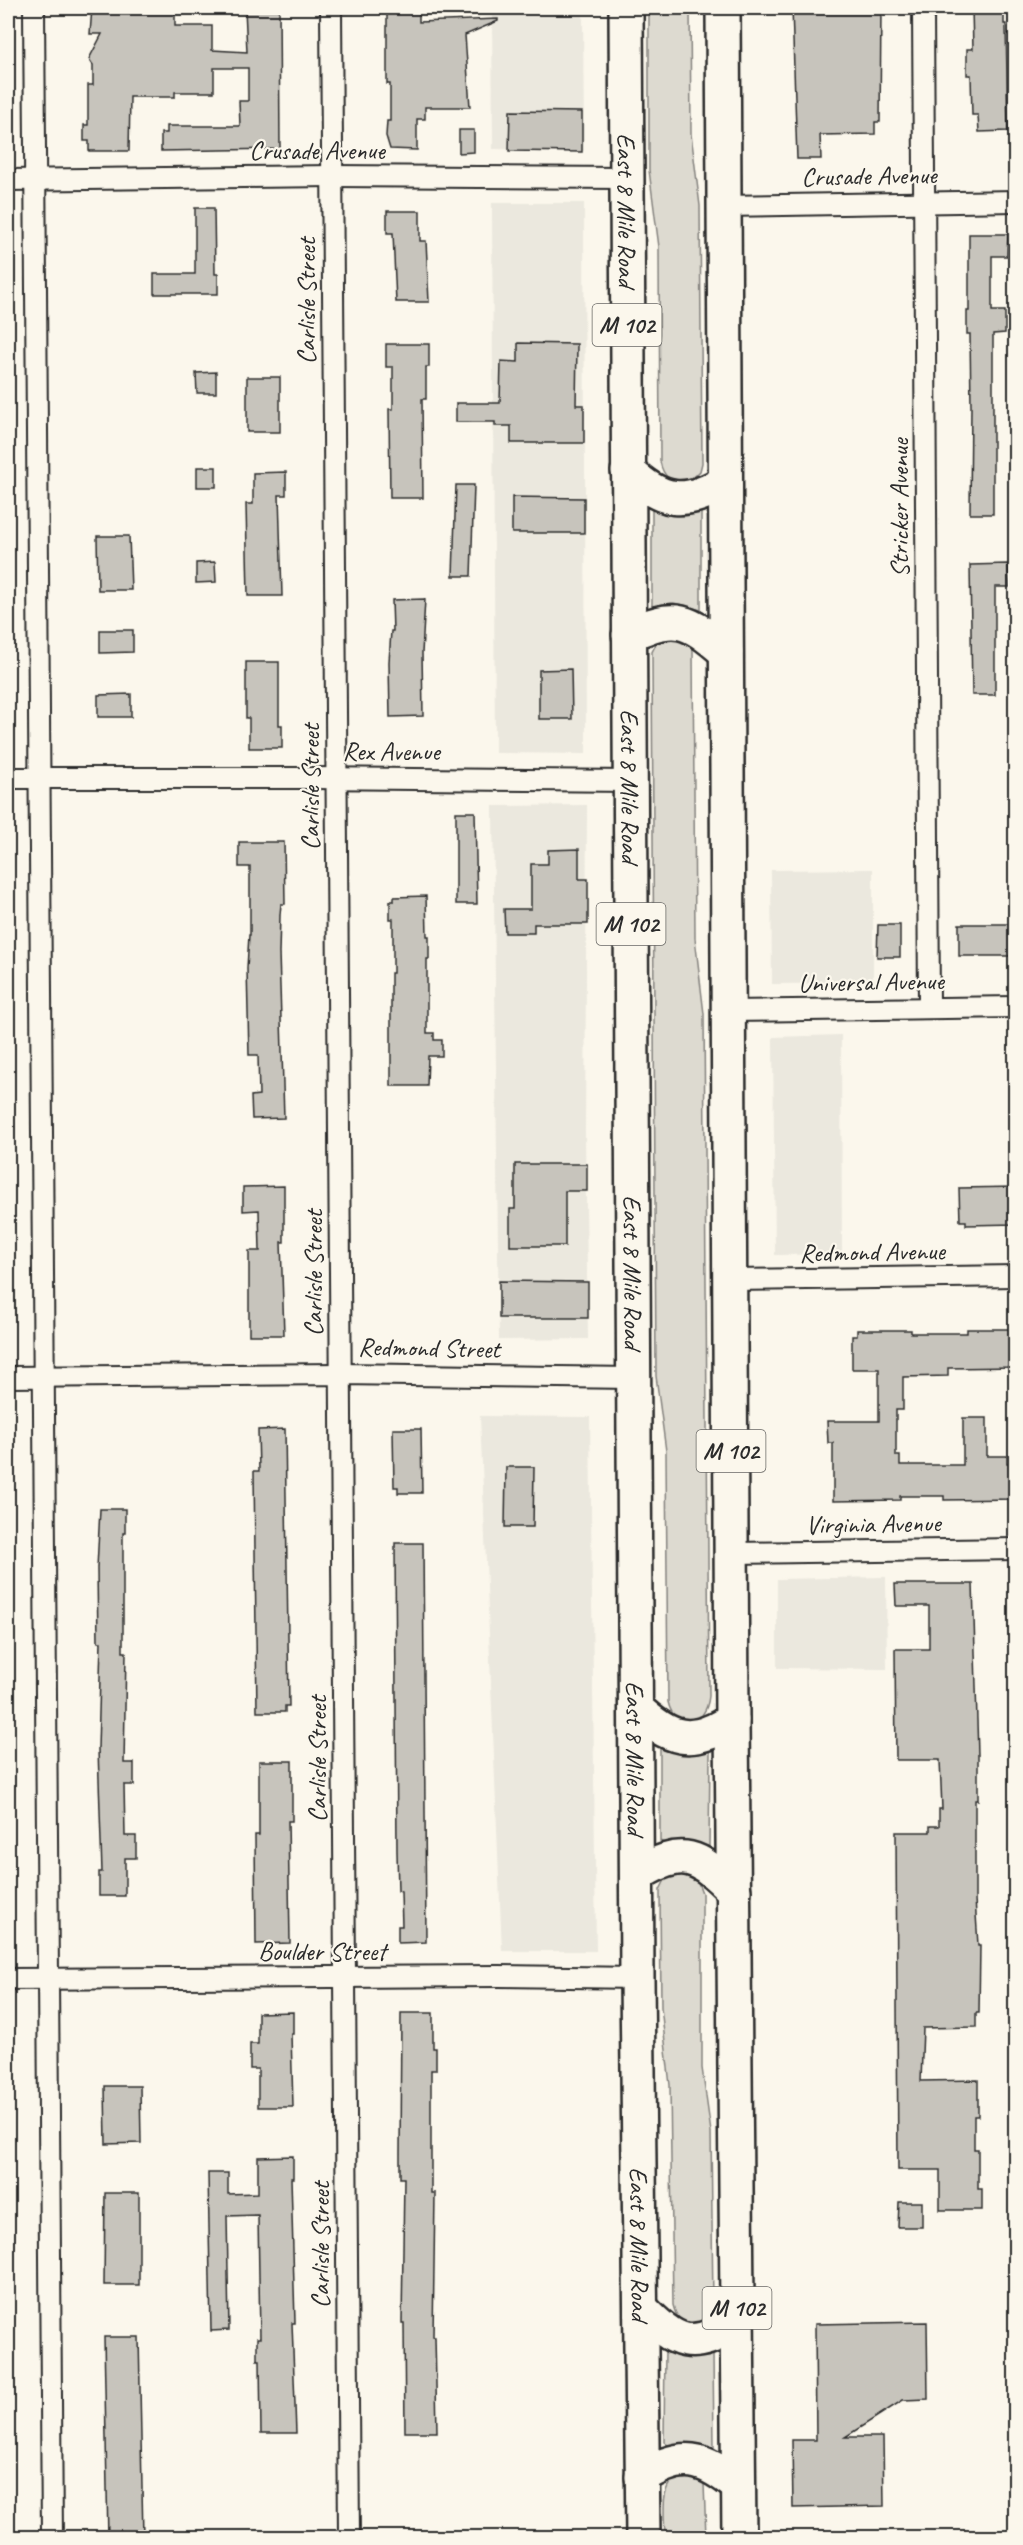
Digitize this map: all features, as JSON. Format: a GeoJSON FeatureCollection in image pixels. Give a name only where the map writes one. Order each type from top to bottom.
{"type":"FeatureCollection","features":[{"type":"Feature","properties":{"kind":"highway","name":"East 8 Mile Road"},"geometry":{"type":"LineString","coordinates":[[626,8],[637,1978],[643,2538]]}},
{"type":"Feature","properties":{"kind":"highway","name":"M 102"},"geometry":{"type":"LineString","coordinates":[[723,8],[732,1720],[739,2538]]}},
{"type":"Feature","properties":{"kind":"highway"},"geometry":{"type":"LineString","coordinates":[[628,471],[653,491],[678,498],[697,497],[725,482]]}},
{"type":"Feature","properties":{"kind":"highway"},"geometry":{"type":"LineString","coordinates":[[629,635],[656,623],[677,621],[699,629],[726,652]]}},
{"type":"Feature","properties":{"kind":"highway"},"geometry":{"type":"LineString","coordinates":[[636,1708],[653,1725],[677,1736],[705,1735],[732,1720]]}},
{"type":"Feature","properties":{"kind":"highway"},"geometry":{"type":"LineString","coordinates":[[637,1875],[662,1861],[686,1857],[711,1867],[734,1890]]}},
{"type":"Feature","properties":{"kind":"highway"},"geometry":{"type":"LineString","coordinates":[[640,2308],[659,2327],[671,2335],[692,2341],[709,2338],[737,2323]]}},
{"type":"Feature","properties":{"kind":"highway"},"geometry":{"type":"LineString","coordinates":[[642,2477],[669,2462],[689,2459],[722,2472],[738,2486]]}},
{"type":"Feature","properties":{"kind":"street"},"geometry":{"type":"LineString","coordinates":[[34,8],[52,2538]]}},
{"type":"Feature","properties":{"kind":"street","name":"Carlisle Street"},"geometry":{"type":"LineString","coordinates":[[331,8],[349,2538]]}},
{"type":"Feature","properties":{"kind":"street","name":"Stricker Avenue"},"geometry":{"type":"LineString","coordinates":[[923,8],[929,1008]]}},
{"type":"Feature","properties":{"kind":"street","name":"Crusade Avenue"},"geometry":{"type":"LineString","coordinates":[[8,180],[332,176],[627,178]]}},
{"type":"Feature","properties":{"kind":"street","name":"Crusade Avenue"},"geometry":{"type":"LineString","coordinates":[[723,206],[1016,201]]}},
{"type":"Feature","properties":{"kind":"street","name":"Rex Avenue"},"geometry":{"type":"LineString","coordinates":[[8,778],[630,781]]}},
{"type":"Feature","properties":{"kind":"street","name":"Universal Avenue"},"geometry":{"type":"LineString","coordinates":[[728,1011],[1016,1007]]}},
{"type":"Feature","properties":{"kind":"street","name":"Redmond Avenue"},"geometry":{"type":"LineString","coordinates":[[730,1280],[1016,1276]]}},
{"type":"Feature","properties":{"kind":"street","name":"Redmond Street"},"geometry":{"type":"LineString","coordinates":[[8,1377],[341,1374],[633,1377]]}},
{"type":"Feature","properties":{"kind":"street","name":"Virginia Avenue"},"geometry":{"type":"LineString","coordinates":[[731,1553],[1016,1549]]}},
{"type":"Feature","properties":{"kind":"street","name":"Boulder Street"},"geometry":{"type":"LineString","coordinates":[[8,1979],[637,1978]]}},
{"type":"Feature","properties":{"kind":"shaded area"},"geometry":{"type":"Polygon","coordinates":[[[492,8],[583,8],[584,151],[493,149],[492,8]]]}},
{"type":"Feature","properties":{"kind":"shaded area"},"geometry":{"type":"Polygon","coordinates":[[[649,8],[690,8],[691,134],[700,206],[702,463],[700,471],[689,482],[678,481],[666,476],[660,461],[659,247],[649,170],[649,8]]]}},
{"type":"Feature","properties":{"kind":"shaded area"},"geometry":{"type":"Polygon","coordinates":[[[492,203],[584,203],[586,754],[495,753],[492,203]]]}},
{"type":"Feature","properties":{"kind":"shaded area"},"geometry":{"type":"Polygon","coordinates":[[[652,508],[680,514],[701,512],[701,610],[674,603],[652,606],[652,508]]]}},
{"type":"Feature","properties":{"kind":"shaded area"},"geometry":{"type":"Polygon","coordinates":[[[673,634],[691,645],[693,651],[695,938],[704,1014],[709,1696],[707,1707],[702,1715],[690,1722],[683,1722],[677,1718],[668,1702],[666,1451],[656,1376],[652,652],[658,640],[673,634]]]}},
{"type":"Feature","properties":{"kind":"shaded area"},"geometry":{"type":"Polygon","coordinates":[[[587,805],[585,1135],[588,1339],[499,1340],[493,806],[587,805]]]}},
{"type":"Feature","properties":{"kind":"shaded area"},"geometry":{"type":"Polygon","coordinates":[[[873,869],[873,983],[772,984],[771,870],[873,869]]]}},
{"type":"Feature","properties":{"kind":"shaded area"},"geometry":{"type":"Polygon","coordinates":[[[841,1035],[842,1254],[775,1255],[773,1037],[841,1035]]]}},
{"type":"Feature","properties":{"kind":"shaded area"},"geometry":{"type":"Polygon","coordinates":[[[480,1416],[590,1417],[596,1951],[502,1951],[480,1416]]]}},
{"type":"Feature","properties":{"kind":"shaded area"},"geometry":{"type":"Polygon","coordinates":[[[886,1577],[887,1669],[777,1668],[777,1579],[886,1577]]]}},
{"type":"Feature","properties":{"kind":"shaded area"},"geometry":{"type":"Polygon","coordinates":[[[660,1746],[687,1753],[706,1750],[710,1753],[709,1847],[692,1842],[664,1843],[660,1841],[660,1746]]]}},
{"type":"Feature","properties":{"kind":"shaded area"},"geometry":{"type":"Polygon","coordinates":[[[682,1871],[696,1877],[702,1893],[702,2068],[711,2132],[713,2307],[707,2320],[693,2325],[680,2319],[673,2305],[670,2085],[661,2007],[660,1890],[667,1876],[682,1871]]]}},
{"type":"Feature","properties":{"kind":"shaded area"},"geometry":{"type":"Polygon","coordinates":[[[665,2349],[713,2353],[714,2449],[694,2444],[669,2446],[664,2442],[665,2349]]]}},
{"type":"Feature","properties":{"kind":"shaded area"},"geometry":{"type":"Polygon","coordinates":[[[683,2474],[699,2478],[704,2484],[706,2537],[665,2538],[664,2500],[666,2492],[669,2484],[683,2474]]]}},
{"type":"Feature","properties":{"kind":"building"},"geometry":{"type":"Polygon","coordinates":[[[92,8],[175,8],[175,26],[212,26],[212,50],[247,52],[245,8],[279,8],[280,149],[161,151],[161,133],[167,133],[167,126],[240,126],[239,101],[248,101],[248,68],[214,68],[214,92],[175,92],[175,97],[130,97],[129,151],[89,151],[89,141],[84,141],[84,125],[88,125],[88,85],[93,85],[93,65],[89,59],[102,34],[90,34],[92,8]]]}},
{"type":"Feature","properties":{"kind":"building"},"geometry":{"type":"Polygon","coordinates":[[[387,8],[419,8],[419,22],[498,19],[465,35],[470,107],[425,107],[425,119],[417,119],[417,150],[390,149],[386,136],[387,121],[390,121],[390,84],[387,84],[387,8]]]}},
{"type":"Feature","properties":{"kind":"building"},"geometry":{"type":"Polygon","coordinates":[[[792,8],[881,8],[880,122],[875,122],[875,134],[820,135],[821,159],[797,159],[792,8]]]}},
{"type":"Feature","properties":{"kind":"building"},"geometry":{"type":"Polygon","coordinates":[[[972,8],[1004,8],[1008,131],[979,132],[978,115],[972,115],[971,75],[967,75],[967,49],[973,49],[972,8]]]}},
{"type":"Feature","properties":{"kind":"building"},"geometry":{"type":"Polygon","coordinates":[[[510,111],[582,112],[582,152],[509,151],[510,111]]]}},
{"type":"Feature","properties":{"kind":"building"},"geometry":{"type":"Polygon","coordinates":[[[459,130],[474,130],[474,152],[459,153],[459,130]]]}},
{"type":"Feature","properties":{"kind":"building"},"geometry":{"type":"Polygon","coordinates":[[[195,208],[214,208],[215,274],[218,274],[218,294],[154,294],[154,274],[195,274],[195,208]]]}},
{"type":"Feature","properties":{"kind":"building"},"geometry":{"type":"Polygon","coordinates":[[[387,211],[420,211],[420,241],[426,241],[429,302],[396,302],[393,233],[387,233],[387,211]]]}},
{"type":"Feature","properties":{"kind":"building"},"geometry":{"type":"Polygon","coordinates":[[[969,234],[1008,234],[1007,256],[992,256],[992,311],[1005,311],[1005,333],[993,334],[993,514],[970,514],[970,334],[967,334],[969,234]]]}},
{"type":"Feature","properties":{"kind":"building"},"geometry":{"type":"Polygon","coordinates":[[[518,343],[577,344],[576,405],[584,405],[584,443],[511,443],[511,426],[495,426],[495,422],[456,422],[456,403],[500,403],[501,361],[518,362],[518,343]]]}},
{"type":"Feature","properties":{"kind":"building"},"geometry":{"type":"Polygon","coordinates":[[[386,344],[429,344],[426,399],[422,399],[423,498],[390,498],[389,409],[393,409],[393,367],[386,367],[386,344]]]}},
{"type":"Feature","properties":{"kind":"building"},"geometry":{"type":"Polygon","coordinates":[[[216,372],[216,393],[197,393],[196,373],[216,372]]]}},
{"type":"Feature","properties":{"kind":"building"},"geometry":{"type":"Polygon","coordinates":[[[247,377],[280,377],[280,432],[247,432],[247,377]]]}},
{"type":"Feature","properties":{"kind":"building"},"geometry":{"type":"Polygon","coordinates":[[[197,467],[216,467],[216,487],[197,487],[197,467]]]}},
{"type":"Feature","properties":{"kind":"building"},"geometry":{"type":"Polygon","coordinates":[[[286,472],[286,495],[279,495],[282,596],[248,596],[246,504],[253,504],[253,473],[286,472]]]}},
{"type":"Feature","properties":{"kind":"building"},"geometry":{"type":"Polygon","coordinates":[[[456,485],[474,485],[471,576],[453,576],[456,485]]]}},
{"type":"Feature","properties":{"kind":"building"},"geometry":{"type":"Polygon","coordinates":[[[512,497],[584,498],[584,533],[512,533],[512,497]]]}},
{"type":"Feature","properties":{"kind":"building"},"geometry":{"type":"Polygon","coordinates":[[[97,536],[129,536],[131,590],[98,590],[97,536]]]}},
{"type":"Feature","properties":{"kind":"building"},"geometry":{"type":"Polygon","coordinates":[[[215,562],[216,582],[196,583],[196,563],[215,562]]]}},
{"type":"Feature","properties":{"kind":"building"},"geometry":{"type":"Polygon","coordinates":[[[1008,564],[1009,587],[995,587],[995,695],[972,695],[970,565],[1008,564]]]}},
{"type":"Feature","properties":{"kind":"building"},"geometry":{"type":"Polygon","coordinates":[[[425,599],[422,653],[423,716],[390,717],[389,662],[391,631],[393,631],[392,600],[425,599]]]}},
{"type":"Feature","properties":{"kind":"building"},"geometry":{"type":"Polygon","coordinates":[[[100,630],[133,630],[133,652],[100,653],[100,630]]]}},
{"type":"Feature","properties":{"kind":"building"},"geometry":{"type":"Polygon","coordinates":[[[246,662],[279,662],[279,725],[282,725],[282,748],[249,748],[249,718],[246,718],[246,662]]]}},
{"type":"Feature","properties":{"kind":"building"},"geometry":{"type":"Polygon","coordinates":[[[571,669],[572,719],[539,719],[539,670],[571,669]]]}},
{"type":"Feature","properties":{"kind":"building"},"geometry":{"type":"Polygon","coordinates":[[[131,694],[131,717],[98,717],[98,695],[131,694]]]}},
{"type":"Feature","properties":{"kind":"building"},"geometry":{"type":"Polygon","coordinates":[[[456,812],[475,812],[477,904],[456,904],[456,812]]]}},
{"type":"Feature","properties":{"kind":"building"},"geometry":{"type":"Polygon","coordinates":[[[239,842],[284,842],[285,904],[281,904],[279,953],[284,1118],[252,1119],[251,1096],[259,1095],[258,1055],[249,1055],[247,968],[250,935],[250,867],[239,867],[239,842]]]}},
{"type":"Feature","properties":{"kind":"building"},"geometry":{"type":"Polygon","coordinates":[[[579,849],[579,879],[588,879],[588,924],[534,924],[534,933],[505,933],[504,909],[531,909],[531,864],[548,864],[548,850],[579,849]]]}},
{"type":"Feature","properties":{"kind":"building"},"geometry":{"type":"Polygon","coordinates":[[[426,896],[427,936],[429,936],[427,1033],[434,1033],[434,1040],[442,1040],[442,1056],[428,1056],[427,1086],[391,1086],[393,919],[390,919],[390,901],[394,901],[394,897],[426,896]]]}},
{"type":"Feature","properties":{"kind":"building"},"geometry":{"type":"Polygon","coordinates":[[[959,924],[1016,924],[1016,956],[959,956],[959,924]]]}},
{"type":"Feature","properties":{"kind":"building"},"geometry":{"type":"Polygon","coordinates":[[[878,925],[900,925],[900,957],[877,957],[878,925]]]}},
{"type":"Feature","properties":{"kind":"building"},"geometry":{"type":"Polygon","coordinates":[[[515,1164],[587,1164],[587,1191],[565,1191],[565,1246],[510,1246],[510,1209],[515,1209],[515,1164]]]}},
{"type":"Feature","properties":{"kind":"building"},"geometry":{"type":"Polygon","coordinates":[[[284,1186],[284,1242],[281,1242],[284,1335],[249,1335],[249,1251],[260,1251],[259,1210],[243,1211],[243,1187],[284,1186]]]}},
{"type":"Feature","properties":{"kind":"building"},"geometry":{"type":"Polygon","coordinates":[[[1016,1187],[1016,1224],[966,1225],[966,1221],[960,1221],[959,1188],[1016,1187]]]}},
{"type":"Feature","properties":{"kind":"building"},"geometry":{"type":"Polygon","coordinates":[[[499,1281],[588,1282],[588,1318],[499,1318],[499,1281]]]}},
{"type":"Feature","properties":{"kind":"building"},"geometry":{"type":"Polygon","coordinates":[[[967,1329],[1014,1329],[1016,1367],[948,1368],[948,1376],[903,1377],[903,1410],[896,1410],[896,1456],[900,1456],[900,1465],[963,1465],[963,1418],[987,1418],[987,1456],[1007,1456],[1007,1463],[1016,1463],[1016,1499],[944,1500],[944,1496],[900,1496],[900,1500],[833,1501],[833,1443],[828,1443],[827,1421],[879,1421],[879,1369],[852,1369],[852,1336],[857,1336],[857,1330],[967,1333],[967,1329]]]}},
{"type":"Feature","properties":{"kind":"building"},"geometry":{"type":"Polygon","coordinates":[[[285,1429],[289,1706],[285,1706],[285,1712],[257,1712],[254,1471],[259,1471],[258,1430],[285,1429]]]}},
{"type":"Feature","properties":{"kind":"building"},"geometry":{"type":"Polygon","coordinates":[[[393,1429],[421,1429],[422,1493],[398,1493],[398,1487],[394,1487],[393,1429]]]}},
{"type":"Feature","properties":{"kind":"building"},"geometry":{"type":"Polygon","coordinates":[[[506,1467],[534,1467],[533,1527],[505,1527],[506,1467]]]}},
{"type":"Feature","properties":{"kind":"building"},"geometry":{"type":"Polygon","coordinates":[[[100,1509],[125,1509],[125,1533],[123,1533],[123,1652],[126,1652],[124,1763],[134,1763],[134,1785],[124,1785],[125,1836],[136,1836],[136,1858],[125,1858],[125,1896],[99,1896],[99,1872],[102,1872],[98,1749],[101,1642],[98,1642],[97,1568],[100,1509]]]}},
{"type":"Feature","properties":{"kind":"building"},"geometry":{"type":"Polygon","coordinates":[[[395,1543],[423,1543],[426,1942],[398,1943],[398,1926],[402,1926],[397,1851],[395,1543]]]}},
{"type":"Feature","properties":{"kind":"building"},"geometry":{"type":"Polygon","coordinates":[[[895,1584],[973,1584],[978,1755],[978,1800],[975,1800],[975,1899],[978,1945],[980,1945],[979,2013],[976,2013],[976,2027],[923,2028],[921,2081],[978,2080],[978,2116],[974,2116],[974,2149],[978,2149],[978,2189],[982,2189],[982,2210],[940,2210],[940,2170],[898,2170],[896,1832],[930,1832],[930,1826],[939,1826],[939,1809],[942,1809],[940,1760],[896,1760],[895,1649],[929,1649],[929,1606],[896,1606],[895,1584]]]}},
{"type":"Feature","properties":{"kind":"building"},"geometry":{"type":"Polygon","coordinates":[[[259,1761],[292,1761],[292,1821],[288,1821],[290,1943],[256,1944],[255,1835],[259,1835],[259,1761]]]}},
{"type":"Feature","properties":{"kind":"building"},"geometry":{"type":"Polygon","coordinates":[[[293,2012],[293,2034],[291,2034],[293,2107],[258,2107],[258,2069],[250,2069],[250,2044],[258,2044],[258,2013],[293,2012]]]}},
{"type":"Feature","properties":{"kind":"building"},"geometry":{"type":"Polygon","coordinates":[[[401,2013],[433,2013],[433,2048],[436,2048],[436,2070],[431,2070],[431,2193],[435,2193],[433,2337],[435,2337],[437,2432],[405,2432],[404,2323],[402,2323],[404,2178],[400,2178],[401,2013]]]}},
{"type":"Feature","properties":{"kind":"building"},"geometry":{"type":"Polygon","coordinates":[[[105,2086],[140,2086],[141,2143],[106,2144],[105,2086]]]}},
{"type":"Feature","properties":{"kind":"building"},"geometry":{"type":"Polygon","coordinates":[[[293,2156],[293,2178],[291,2178],[295,2323],[292,2323],[296,2433],[261,2433],[260,2360],[257,2360],[257,2338],[260,2338],[258,2215],[227,2216],[229,2330],[211,2331],[208,2173],[228,2173],[228,2194],[258,2193],[258,2157],[293,2156]]]}},
{"type":"Feature","properties":{"kind":"building"},"geometry":{"type":"Polygon","coordinates":[[[105,2193],[139,2193],[139,2285],[104,2285],[105,2193]]]}},
{"type":"Feature","properties":{"kind":"building"},"geometry":{"type":"Polygon","coordinates":[[[899,2202],[922,2202],[922,2227],[898,2227],[899,2202]]]}},
{"type":"Feature","properties":{"kind":"building"},"geometry":{"type":"Polygon","coordinates":[[[927,2322],[928,2399],[903,2400],[845,2437],[883,2437],[884,2506],[793,2508],[792,2440],[816,2440],[815,2324],[927,2322]]]}},
{"type":"Feature","properties":{"kind":"building"},"geometry":{"type":"Polygon","coordinates":[[[104,2337],[139,2337],[143,2538],[108,2538],[104,2337]]]}}]}
